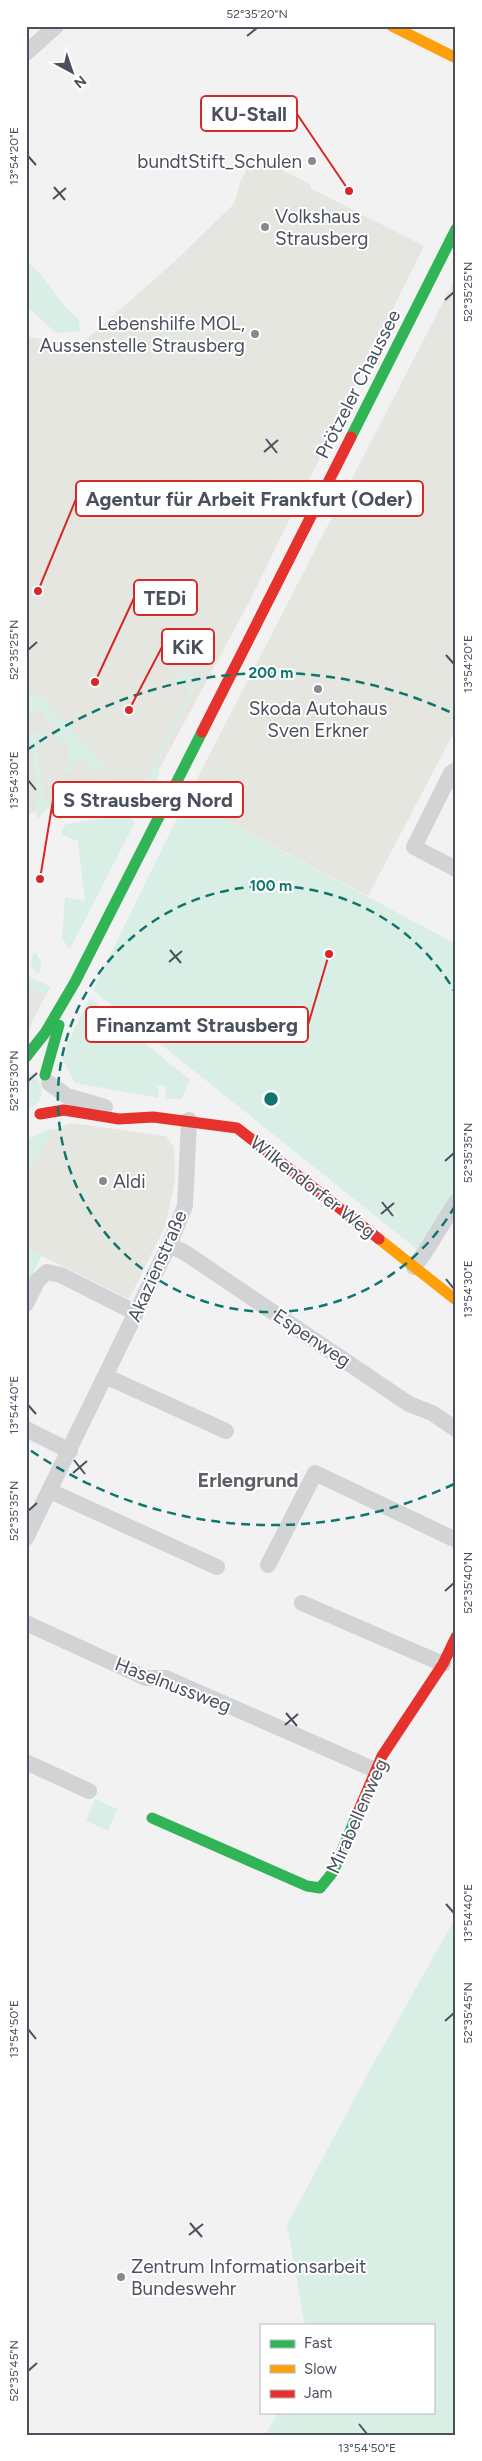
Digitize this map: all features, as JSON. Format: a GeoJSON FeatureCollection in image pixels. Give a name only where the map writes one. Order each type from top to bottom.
{"type":"FeatureCollection","features":[{"type":"Feature","properties":{"kind":"main road"},"geometry":{"type":"LineString","coordinates":[[392,26],[456,58]]}},
{"type":"Feature","properties":{"kind":"main road","name":"Prötzeler Chaussee"},"geometry":{"type":"LineString","coordinates":[[26,1057],[45,1033],[75,982],[456,229]]}},
{"type":"Feature","properties":{"kind":"main road","name":"Prötzeler Chaussee"},"geometry":{"type":"LineString","coordinates":[[40,1114],[49,1099],[47,1079],[54,1038],[75,982]]}},
{"type":"Feature","properties":{"kind":"main road"},"geometry":{"type":"LineString","coordinates":[[26,1063],[40,1069],[47,1079]]}},
{"type":"Feature","properties":{"kind":"main road","name":"Wilkendorfer Weg"},"geometry":{"type":"LineString","coordinates":[[40,1114],[64,1110],[119,1119],[153,1117],[222,1124],[237,1128],[250,1136],[456,1300]]}},
{"type":"Feature","properties":{"kind":"main road"},"geometry":{"type":"LineString","coordinates":[[26,1120],[40,1114]]}},
{"type":"Feature","properties":{"kind":"main road","name":"Mirabellenweg"},"geometry":{"type":"LineString","coordinates":[[152,1818],[307,1886],[320,1888],[333,1872],[382,1756],[443,1664],[456,1637]]}},
{"type":"Feature","properties":{"kind":"street"},"geometry":{"type":"LineString","coordinates":[[26,53],[56,26]]}},
{"type":"Feature","properties":{"kind":"street"},"geometry":{"type":"LineString","coordinates":[[456,770],[451,774],[414,847],[456,869]]}},
{"type":"Feature","properties":{"kind":"street","name":"Wilkendorfer Weg"},"geometry":{"type":"LineString","coordinates":[[47,1079],[75,1099],[153,1117]]}},
{"type":"Feature","properties":{"kind":"street","name":"Akazienstraße"},"geometry":{"type":"LineString","coordinates":[[26,1538],[70,1452],[168,1246],[185,1206],[189,1120]]}},
{"type":"Feature","properties":{"kind":"street"},"geometry":{"type":"LineString","coordinates":[[414,1267],[456,1202]]}},
{"type":"Feature","properties":{"kind":"street","name":"Espenweg"},"geometry":{"type":"LineString","coordinates":[[168,1246],[184,1252],[408,1404],[432,1413],[456,1429]]}},
{"type":"Feature","properties":{"kind":"street"},"geometry":{"type":"LineString","coordinates":[[26,1304],[38,1280],[47,1272],[61,1275],[136,1313]]}},
{"type":"Feature","properties":{"kind":"street"},"geometry":{"type":"LineString","coordinates":[[106,1376],[226,1431]]}},
{"type":"Feature","properties":{"kind":"street"},"geometry":{"type":"LineString","coordinates":[[26,1429],[70,1452]]}},
{"type":"Feature","properties":{"kind":"street"},"geometry":{"type":"LineString","coordinates":[[268,1565],[315,1473],[456,1540]]}},
{"type":"Feature","properties":{"kind":"street"},"geometry":{"type":"LineString","coordinates":[[50,1491],[217,1567]]}},
{"type":"Feature","properties":{"kind":"street"},"geometry":{"type":"LineString","coordinates":[[302,1602],[443,1664]]}},
{"type":"Feature","properties":{"kind":"street","name":"Haselnussweg"},"geometry":{"type":"LineString","coordinates":[[26,1623],[146,1678],[166,1678],[375,1770]]}},
{"type":"Feature","properties":{"kind":"street"},"geometry":{"type":"LineString","coordinates":[[26,1762],[89,1791]]}},
{"type":"Feature","properties":{"kind":"shaded area"},"geometry":{"type":"Polygon","coordinates":[[[254,155],[311,185],[310,188],[424,246],[248,604],[148,790],[53,804],[26,815],[26,336],[79,346],[175,261],[234,204],[241,180],[254,155]]]}},
{"type":"Feature","properties":{"kind":"shaded area"},"geometry":{"type":"Polygon","coordinates":[[[456,277],[456,737],[452,736],[368,896],[186,800],[456,277]]]}},
{"type":"Feature","properties":{"kind":"shaded area"},"geometry":{"type":"Polygon","coordinates":[[[26,975],[50,987],[26,1034],[26,975]]]}},
{"type":"Feature","properties":{"kind":"shaded area"},"geometry":{"type":"Polygon","coordinates":[[[71,1123],[166,1136],[174,1147],[175,1181],[165,1227],[129,1299],[26,1248],[26,1166],[43,1134],[71,1123]]]}},
{"type":"Feature","properties":{"kind":"green space"},"geometry":{"type":"Polygon","coordinates":[[[26,261],[34,267],[71,313],[79,319],[80,331],[56,333],[26,306],[26,261]]]}},
{"type":"Feature","properties":{"kind":"green space"},"geometry":{"type":"Polygon","coordinates":[[[180,668],[196,679],[182,685],[173,681],[181,673],[178,670],[180,668]]]}},
{"type":"Feature","properties":{"kind":"green space"},"geometry":{"type":"Polygon","coordinates":[[[194,683],[193,692],[160,759],[157,757],[191,690],[186,687],[194,683]]]}},
{"type":"Feature","properties":{"kind":"green space"},"geometry":{"type":"Polygon","coordinates":[[[26,688],[37,698],[40,695],[104,764],[99,769],[90,770],[89,761],[72,763],[73,772],[67,773],[63,770],[62,767],[71,765],[67,740],[59,741],[55,727],[44,718],[44,710],[29,711],[29,720],[26,720],[26,688]]]}},
{"type":"Feature","properties":{"kind":"green space"},"geometry":{"type":"Polygon","coordinates":[[[41,733],[44,739],[36,741],[44,799],[52,798],[53,804],[37,819],[35,800],[39,799],[31,741],[26,741],[26,734],[41,733]]]}},
{"type":"Feature","properties":{"kind":"green space"},"geometry":{"type":"Polygon","coordinates":[[[155,761],[158,763],[159,774],[156,782],[149,788],[141,792],[100,797],[117,782],[121,787],[132,780],[143,786],[155,761]]]}},
{"type":"Feature","properties":{"kind":"green space"},"geometry":{"type":"Polygon","coordinates":[[[186,800],[456,944],[456,1190],[419,1251],[93,990],[186,800]]]}},
{"type":"Feature","properties":{"kind":"green space"},"geometry":{"type":"Polygon","coordinates":[[[127,815],[135,822],[70,949],[62,939],[65,897],[85,901],[78,841],[62,835],[61,831],[66,824],[127,815]]]}},
{"type":"Feature","properties":{"kind":"green space"},"geometry":{"type":"Polygon","coordinates":[[[33,953],[36,953],[41,962],[40,971],[37,974],[31,966],[33,953]]]}},
{"type":"Feature","properties":{"kind":"green space"},"geometry":{"type":"Polygon","coordinates":[[[26,975],[50,987],[46,996],[26,986],[26,975]]]}},
{"type":"Feature","properties":{"kind":"green space"},"geometry":{"type":"Polygon","coordinates":[[[90,998],[190,1080],[182,1099],[165,1099],[166,1086],[157,1085],[157,1088],[159,1088],[158,1098],[75,1083],[61,1056],[90,998]]]}},
{"type":"Feature","properties":{"kind":"green space"},"geometry":{"type":"Polygon","coordinates":[[[26,1072],[38,1080],[42,1093],[39,1102],[26,1110],[26,1072]]]}},
{"type":"Feature","properties":{"kind":"green space"},"geometry":{"type":"Polygon","coordinates":[[[52,1128],[32,1169],[26,1166],[26,1139],[52,1128]]]}},
{"type":"Feature","properties":{"kind":"green space"},"geometry":{"type":"Polygon","coordinates":[[[26,1248],[42,1255],[26,1288],[26,1248]]]}},
{"type":"Feature","properties":{"kind":"green space"},"geometry":{"type":"Polygon","coordinates":[[[95,1799],[117,1809],[108,1831],[86,1821],[95,1799]]]}},
{"type":"Feature","properties":{"kind":"green space"},"geometry":{"type":"Polygon","coordinates":[[[456,1917],[456,2435],[265,2435],[278,2414],[434,2414],[434,2324],[305,2324],[287,2225],[372,2066],[456,1917]]]}},
{"type":"Feature","properties":{"kind":"traffic: fast"},"geometry":{"type":"LineString","coordinates":[[351,437],[456,229]]}},
{"type":"Feature","properties":{"kind":"traffic: fast"},"geometry":{"type":"LineString","coordinates":[[26,1057],[45,1033],[75,982],[202,732]]}},
{"type":"Feature","properties":{"kind":"traffic: fast"},"geometry":{"type":"LineString","coordinates":[[45,1075],[59,1025]]}},
{"type":"Feature","properties":{"kind":"traffic: fast"},"geometry":{"type":"LineString","coordinates":[[152,1818],[307,1886],[320,1888],[333,1872],[359,1810]]}},
{"type":"Feature","properties":{"kind":"traffic: slow"},"geometry":{"type":"LineString","coordinates":[[392,26],[456,58]]}},
{"type":"Feature","properties":{"kind":"traffic: slow"},"geometry":{"type":"LineString","coordinates":[[379,1239],[456,1300]]}},
{"type":"Feature","properties":{"kind":"traffic: jam"},"geometry":{"type":"LineString","coordinates":[[202,732],[351,437]]}},
{"type":"Feature","properties":{"kind":"traffic: jam"},"geometry":{"type":"LineString","coordinates":[[40,1114],[64,1110],[119,1119],[153,1117],[237,1128],[379,1239]]}},
{"type":"Feature","properties":{"kind":"traffic: jam"},"geometry":{"type":"LineString","coordinates":[[359,1810],[382,1756],[443,1664],[456,1637]]}},
{"type":"Feature","properties":{"kind":"place","name":"bundtStift_Schulen"},"geometry":{"type":"Point","coordinates":[312,161]}},
{"type":"Feature","properties":{"kind":"place","name":"KU-Stall"},"geometry":{"type":"Point","coordinates":[349,191]}},
{"type":"Feature","properties":{"kind":"place","name":"Volkshaus Strausberg"},"geometry":{"type":"Point","coordinates":[265,227]}},
{"type":"Feature","properties":{"kind":"place","name":"Lebenshilfe MOL, Aussenstelle Strausberg"},"geometry":{"type":"Point","coordinates":[255,334]}},
{"type":"Feature","properties":{"kind":"place","name":"Agentur für Arbeit Frankfurt (Oder)"},"geometry":{"type":"Point","coordinates":[38,591]}},
{"type":"Feature","properties":{"kind":"place","name":"TEDi"},"geometry":{"type":"Point","coordinates":[95,682]}},
{"type":"Feature","properties":{"kind":"place","name":"Skoda Autohaus Sven Erkner"},"geometry":{"type":"Point","coordinates":[318,689]}},
{"type":"Feature","properties":{"kind":"place","name":"KiK"},"geometry":{"type":"Point","coordinates":[129,710]}},
{"type":"Feature","properties":{"kind":"place","name":"S Strausberg Nord"},"geometry":{"type":"Point","coordinates":[40,879]}},
{"type":"Feature","properties":{"kind":"place","name":"Finanzamt Strausberg"},"geometry":{"type":"Point","coordinates":[329,954]}},
{"type":"Feature","properties":{"kind":"place","name":"Aldi"},"geometry":{"type":"Point","coordinates":[103,1181]}},
{"type":"Feature","properties":{"kind":"place","name":"Zentrum Informationsarbeit Bundeswehr"},"geometry":{"type":"Point","coordinates":[121,2277]}},
{"type":"Feature","properties":{"kind":"district","name":"Erlengrund"},"geometry":{"type":"Point","coordinates":[248,1480]}}]}
